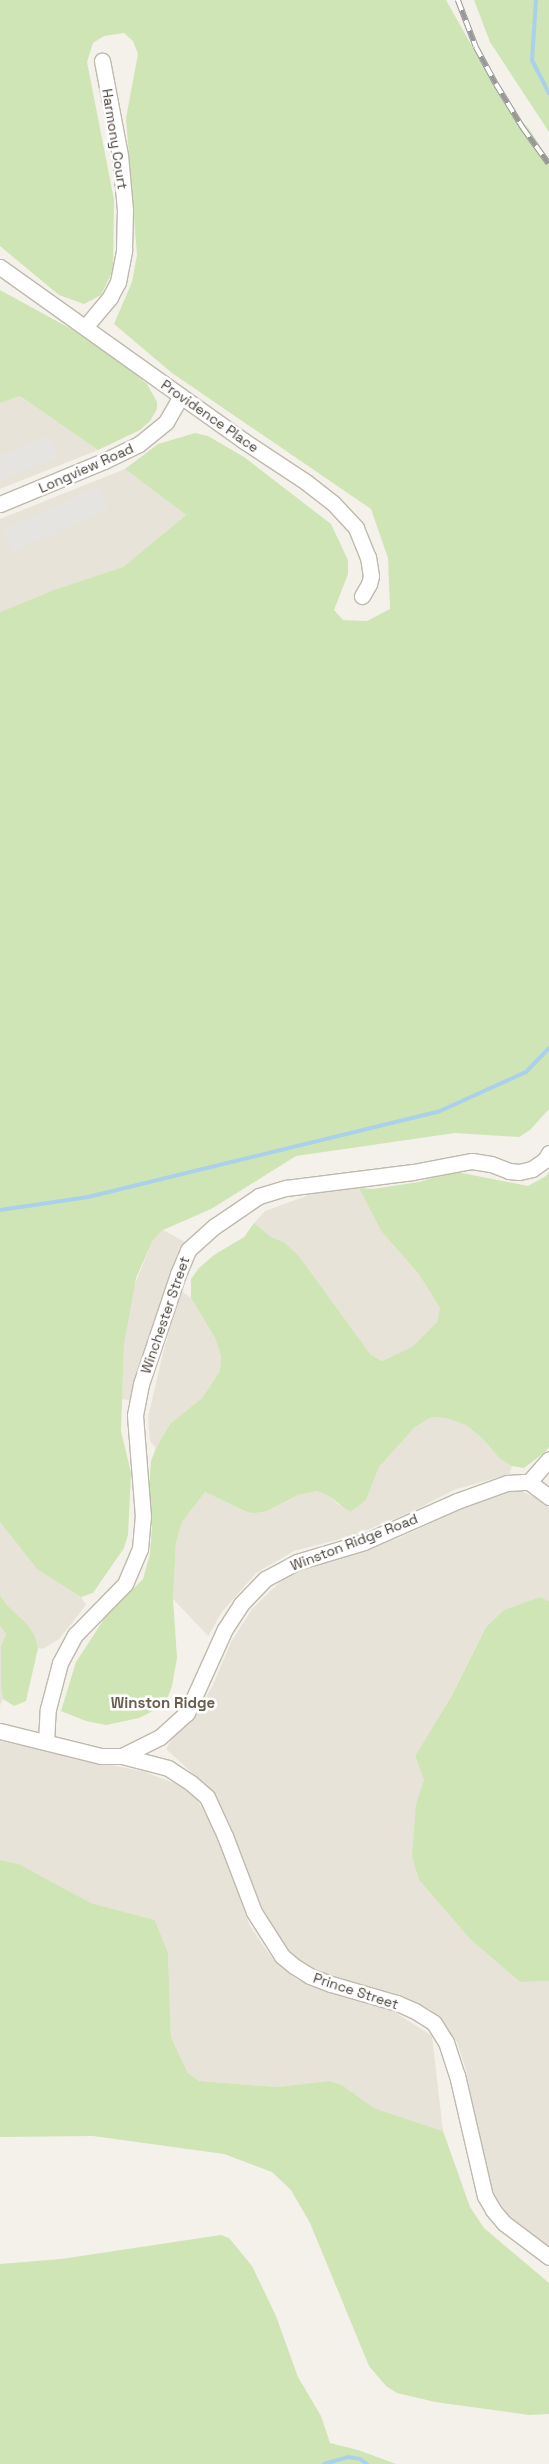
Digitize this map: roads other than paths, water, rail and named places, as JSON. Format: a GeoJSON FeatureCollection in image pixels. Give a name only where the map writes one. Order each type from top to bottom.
{"type":"FeatureCollection","features":[{"type":"Feature","properties":{"kind":"street","name":"Harmony Court"},"geometry":{"type":"LineString","coordinates":[[86,326],[110,297],[118,282],[124,250],[125,210],[120,155],[102,61]]}},
{"type":"Feature","properties":{"kind":"street","name":"Providence Place"},"geometry":{"type":"LineString","coordinates":[[0,267],[306,482],[342,512],[356,528],[368,558],[371,576],[370,584],[362,596]]}},
{"type":"Feature","properties":{"kind":"street","name":"Longview Road"},"geometry":{"type":"LineString","coordinates":[[0,504],[104,461],[139,444],[166,422],[182,396]]}},
{"type":"Feature","properties":{"kind":"street","name":"Winchester Street"},"geometry":{"type":"LineString","coordinates":[[46,1742],[48,1709],[60,1664],[75,1635],[125,1584],[140,1549],[143,1517],[135,1415],[141,1384],[188,1250],[215,1226],[259,1196],[286,1188],[413,1172],[472,1161],[519,1172],[532,1169],[545,1160],[549,1153]]}},
{"type":"Feature","properties":{"kind":"street"},"geometry":{"type":"LineString","coordinates":[[549,1459],[529,1482],[549,1497]]}},
{"type":"Feature","properties":{"kind":"street","name":"Winston Ridge Road"},"geometry":{"type":"LineString","coordinates":[[122,1756],[160,1736],[187,1713],[225,1629],[241,1604],[265,1579],[297,1562],[364,1542],[457,1501],[507,1483],[529,1482]]}},
{"type":"Feature","properties":{"kind":"street"},"geometry":{"type":"LineString","coordinates":[[0,1731],[101,1756],[122,1756]]}},
{"type":"Feature","properties":{"kind":"street","name":"Prince Street"},"geometry":{"type":"LineString","coordinates":[[122,1756],[168,1768],[191,1783],[206,1797],[225,1836],[254,1912],[282,1956],[310,1976],[397,2003],[416,2011],[434,2023],[446,2042],[457,2075],[485,2196],[493,2210],[504,2223],[549,2257]]}},
{"type":"Feature","properties":{"kind":"waterway"},"geometry":{"type":"LineString","coordinates":[[536,0],[532,60],[549,93]]}},
{"type":"Feature","properties":{"kind":"waterway"},"geometry":{"type":"LineString","coordinates":[[0,1210],[88,1197],[440,1111],[526,1072],[549,1048]]}},
{"type":"Feature","properties":{"kind":"waterway"},"geometry":{"type":"LineString","coordinates":[[324,2464],[348,2457],[360,2459],[367,2464]]}},
{"type":"Feature","properties":{"kind":"railway"},"geometry":{"type":"LineString","coordinates":[[458,0],[476,47],[496,84],[523,128],[549,164]]}},
{"type":"Feature","properties":{"kind":"district","name":"Winston Ridge"},"geometry":{"type":"Point","coordinates":[163,1703]}}]}
